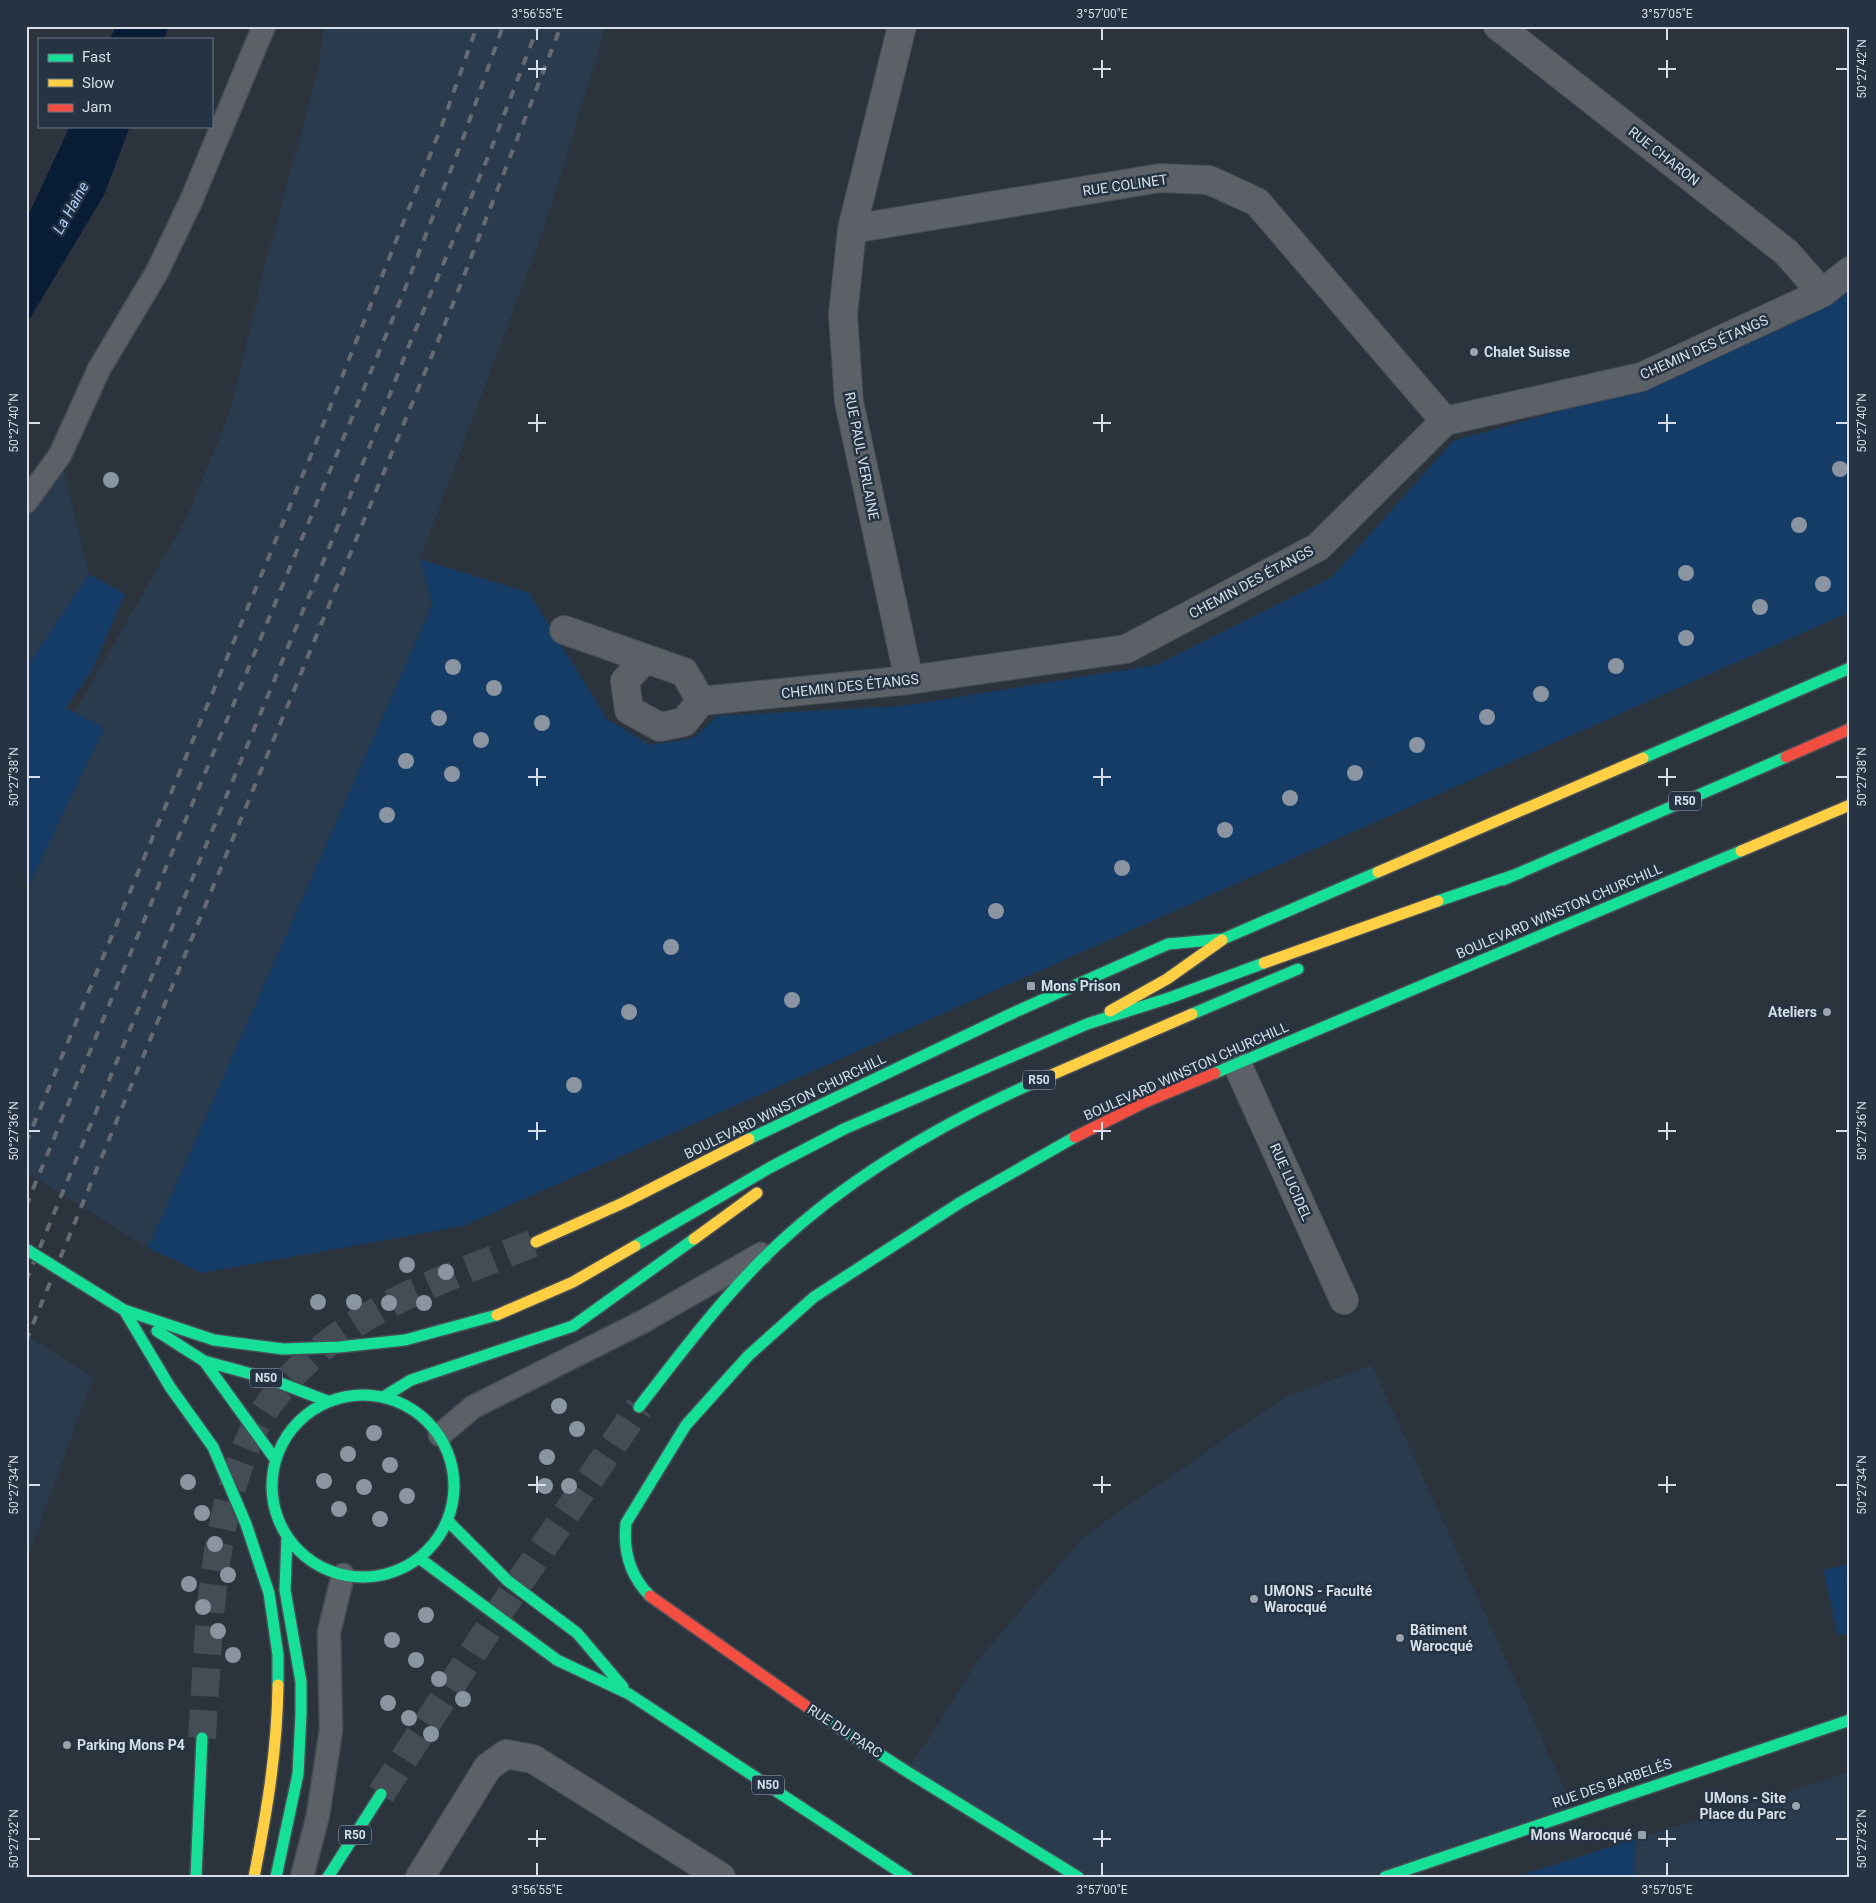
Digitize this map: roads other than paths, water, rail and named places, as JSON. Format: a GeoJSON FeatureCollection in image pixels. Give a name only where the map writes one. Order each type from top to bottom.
{"type":"FeatureCollection","features":[{"type":"Feature","properties":{"kind":"main road","name":"BOULEVARD WINSTON CHURCHILL"},"geometry":{"type":"LineString","coordinates":[[536,1242],[625,1202],[768,1129],[1015,1012],[1168,944],[1223,939],[1850,668]]}},
{"type":"Feature","properties":{"kind":"main road","name":"R50"},"geometry":{"type":"LineString","coordinates":[[1366,939],[1850,729]]}},
{"type":"Feature","properties":{"kind":"main road","name":"BOULEVARD WINSTON CHURCHILL"},"geometry":{"type":"LineString","coordinates":[[630,1565],[624,1541],[626,1522],[686,1425],[748,1356],[814,1297],[961,1202],[1053,1148],[1143,1103],[1850,805]]}},
{"type":"Feature","properties":{"kind":"main road"},"geometry":{"type":"LineString","coordinates":[[124,1310],[214,1340],[283,1349],[340,1347],[405,1340],[455,1328],[500,1314],[573,1282],[771,1167],[844,1130],[914,1098],[1087,1024],[1172,997],[1339,935],[1520,873]]}},
{"type":"Feature","properties":{"kind":"main road"},"geometry":{"type":"LineString","coordinates":[[1087,1024],[1167,979],[1223,939]]}},
{"type":"Feature","properties":{"kind":"main road","name":"R50"},"geometry":{"type":"LineString","coordinates":[[639,1407],[710,1316],[777,1245],[858,1179],[927,1135],[1022,1088],[1312,962]]}},
{"type":"Feature","properties":{"kind":"main road"},"geometry":{"type":"LineString","coordinates":[[810,1160],[914,1098]]}},
{"type":"Feature","properties":{"kind":"main road"},"geometry":{"type":"LineString","coordinates":[[385,1396],[411,1380],[506,1350],[572,1326],[764,1188]]}},
{"type":"Feature","properties":{"kind":"main road","name":"N50"},"geometry":{"type":"LineString","coordinates":[[26,1249],[204,1361],[270,1379],[327,1401]]}},
{"type":"Feature","properties":{"kind":"main road"},"geometry":{"type":"LineString","coordinates":[[124,1310],[170,1388],[213,1447],[246,1524],[269,1593],[278,1655],[277,1735],[266,1814],[254,1877]]}},
{"type":"Feature","properties":{"kind":"main road","name":"N50"},"geometry":{"type":"LineString","coordinates":[[204,1361],[275,1459]]}},
{"type":"Feature","properties":{"kind":"main road"},"geometry":{"type":"LineString","coordinates":[[361,1394],[385,1396],[428,1419],[440,1435],[450,1459],[452,1477],[452,1502],[449,1522],[439,1541],[419,1558],[400,1569],[361,1578],[343,1575],[326,1569],[299,1552],[288,1536],[272,1497],[275,1459],[301,1416],[327,1401],[361,1394]]}},
{"type":"Feature","properties":{"kind":"main road","name":"N50"},"geometry":{"type":"LineString","coordinates":[[449,1522],[508,1580],[577,1633],[629,1694]]}},
{"type":"Feature","properties":{"kind":"main road"},"geometry":{"type":"LineString","coordinates":[[276,1877],[298,1774],[301,1714],[301,1682],[285,1590],[288,1536]]}},
{"type":"Feature","properties":{"kind":"main road","name":"N50"},"geometry":{"type":"LineString","coordinates":[[419,1558],[558,1660],[629,1694],[907,1877]]}},
{"type":"Feature","properties":{"kind":"main road","name":"RUE DU PARC"},"geometry":{"type":"LineString","coordinates":[[630,1565],[648,1594],[770,1683],[906,1771],[1078,1877]]}},
{"type":"Feature","properties":{"kind":"main road","name":"RUE DES BARBELÉS"},"geometry":{"type":"LineString","coordinates":[[1385,1877],[1850,1720]]}},
{"type":"Feature","properties":{"kind":"main road"},"geometry":{"type":"LineString","coordinates":[[196,1877],[202,1738]]}},
{"type":"Feature","properties":{"kind":"main road","name":"R50"},"geometry":{"type":"LineString","coordinates":[[328,1877],[381,1794]]}},
{"type":"Feature","properties":{"kind":"street","name":"RUE PAUL VERLAINE"},"geometry":{"type":"LineString","coordinates":[[902,26],[852,229],[842,315],[849,402],[909,680]]}},
{"type":"Feature","properties":{"kind":"street","name":"RUE CHARON"},"geometry":{"type":"LineString","coordinates":[[1498,26],[1786,252],[1822,293]]}},
{"type":"Feature","properties":{"kind":"street","name":"RUE COLINET"},"geometry":{"type":"LineString","coordinates":[[852,229],[1160,178],[1209,180],[1257,202],[1445,421]]}},
{"type":"Feature","properties":{"kind":"street","name":"CHEMIN DES ÉTANGS"},"geometry":{"type":"LineString","coordinates":[[701,701],[909,680],[1126,648],[1318,547],[1445,421],[1641,376],[1822,293],[1850,271]]}},
{"type":"Feature","properties":{"kind":"street"},"geometry":{"type":"LineString","coordinates":[[564,630],[644,660],[684,672],[701,701],[684,722],[660,727],[629,710],[625,681],[644,660]]}},
{"type":"Feature","properties":{"kind":"street","name":"RUE LUCIDEL"},"geometry":{"type":"LineString","coordinates":[[1237,1064],[1344,1300]]}},
{"type":"Feature","properties":{"kind":"street"},"geometry":{"type":"LineString","coordinates":[[420,1877],[488,1766],[506,1754],[534,1759],[722,1877]]}},
{"type":"Feature","properties":{"kind":"lane"},"geometry":{"type":"LineString","coordinates":[[26,502],[60,456],[99,369],[156,272],[192,201],[264,26]]}},
{"type":"Feature","properties":{"kind":"lane"},"geometry":{"type":"LineString","coordinates":[[440,1435],[473,1407],[644,1321],[777,1245]]}},
{"type":"Feature","properties":{"kind":"lane"},"geometry":{"type":"LineString","coordinates":[[302,1877],[318,1815],[331,1730],[329,1632],[343,1575]]}},
{"type":"Feature","properties":{"kind":"water"},"geometry":{"type":"Polygon","coordinates":[[[116,26],[169,26],[164,38],[110,38],[116,26]]]}},
{"type":"Feature","properties":{"kind":"water","name":"La Haine"},"geometry":{"type":"Polygon","coordinates":[[[69,128],[129,128],[104,195],[26,325],[26,220],[69,128]]]}},
{"type":"Feature","properties":{"kind":"tunnel"},"geometry":{"type":"LineString","coordinates":[[202,1738],[209,1624],[219,1547],[236,1473],[260,1418],[287,1381],[303,1364],[358,1322],[396,1301],[455,1274],[536,1242]]}},
{"type":"Feature","properties":{"kind":"tunnel"},"geometry":{"type":"LineString","coordinates":[[381,1794],[504,1605],[639,1407]]}},
{"type":"Feature","properties":{"kind":"railway"},"geometry":{"type":"LineString","coordinates":[[26,1143],[311,455],[442,125],[477,26]]}},
{"type":"Feature","properties":{"kind":"railway"},"geometry":{"type":"LineString","coordinates":[[26,1206],[403,294],[465,133],[503,26]]}},
{"type":"Feature","properties":{"kind":"railway"},"geometry":{"type":"LineString","coordinates":[[26,1281],[345,509],[410,343],[488,157],[538,26]]}},
{"type":"Feature","properties":{"kind":"railway"},"geometry":{"type":"LineString","coordinates":[[26,1341],[451,309],[561,26]]}},
{"type":"Feature","properties":{"kind":"place","name":"Chalet Suisse"},"geometry":{"type":"Point","coordinates":[1474,352]}},
{"type":"Feature","properties":{"kind":"place","name":"Mons Prison"},"geometry":{"type":"Point","coordinates":[1031,986]}},
{"type":"Feature","properties":{"kind":"place","name":"Ateliers"},"geometry":{"type":"Point","coordinates":[1827,1012]}},
{"type":"Feature","properties":{"kind":"place","name":"UMONS - Faculté Warocqué"},"geometry":{"type":"Point","coordinates":[1254,1599]}},
{"type":"Feature","properties":{"kind":"place","name":"Bâtiment Warocqué"},"geometry":{"type":"Point","coordinates":[1400,1638]}},
{"type":"Feature","properties":{"kind":"place","name":"Parking Mons P4"},"geometry":{"type":"Point","coordinates":[67,1745]}},
{"type":"Feature","properties":{"kind":"place","name":"UMons - Site Place du Parc"},"geometry":{"type":"Point","coordinates":[1796,1806]}},
{"type":"Feature","properties":{"kind":"place","name":"Mons Warocqué"},"geometry":{"type":"Point","coordinates":[1642,1835]}}]}
